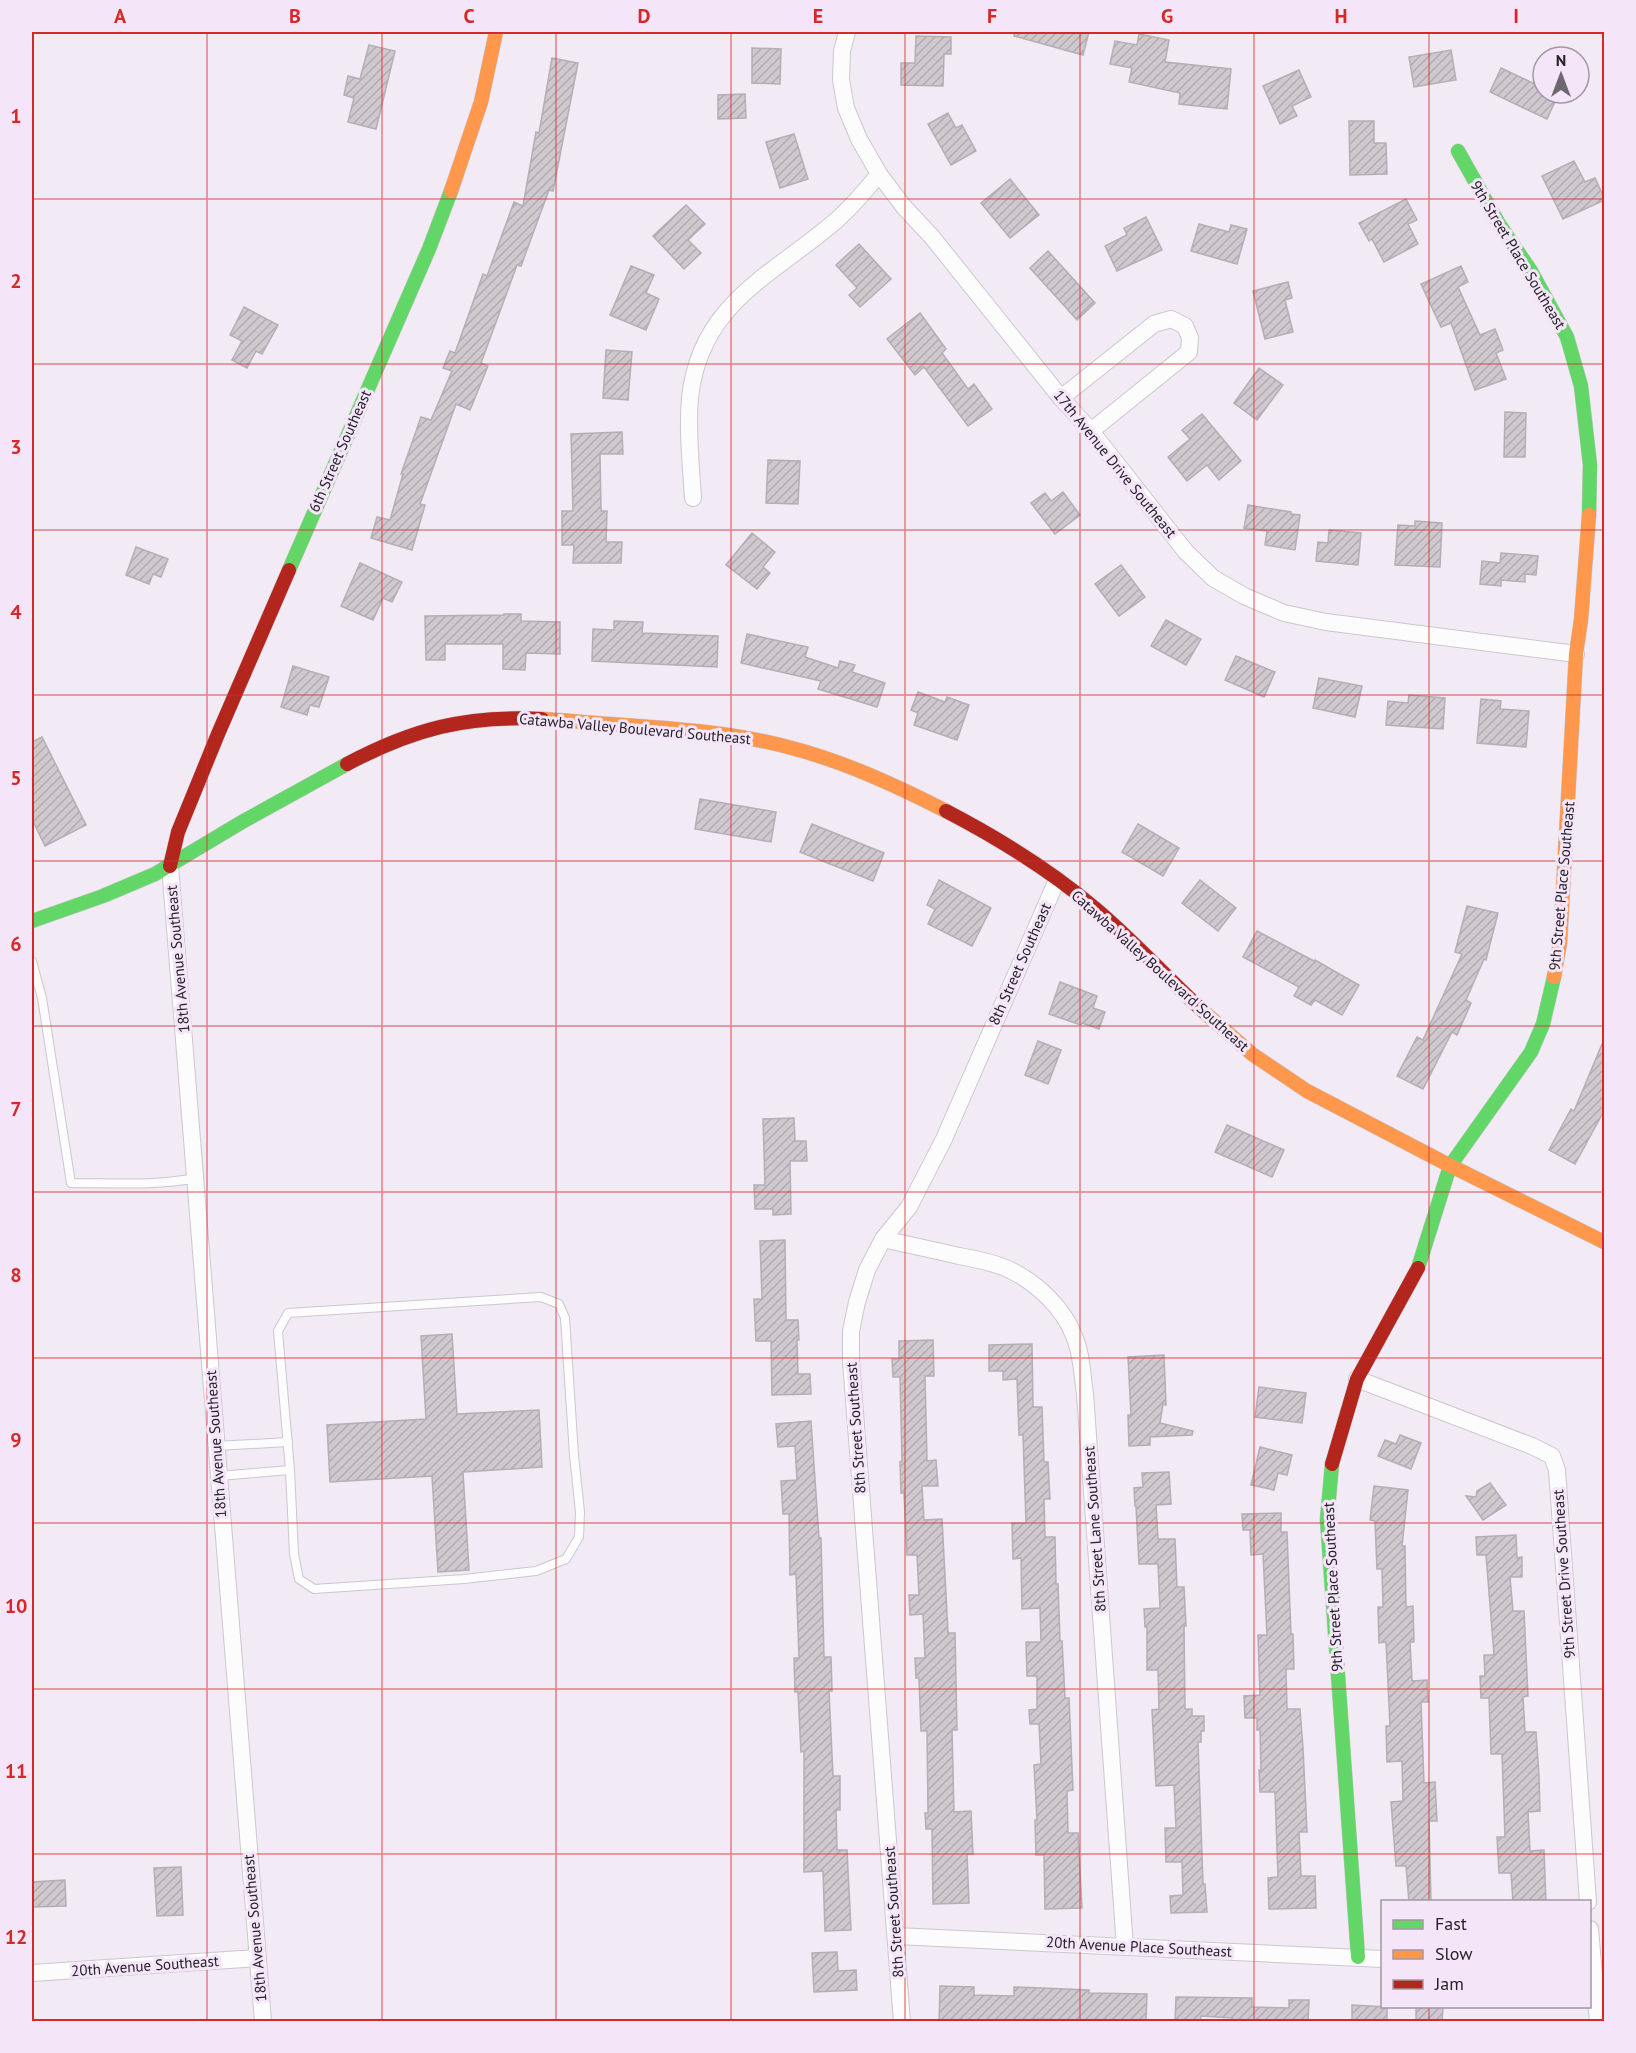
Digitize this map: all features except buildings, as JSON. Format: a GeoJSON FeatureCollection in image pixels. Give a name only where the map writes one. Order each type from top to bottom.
{"type":"FeatureCollection","features":[{"type":"Feature","properties":{"kind":"street","name":"6th Street Southeast"},"geometry":{"type":"LineString","coordinates":[[170,866],[178,832],[218,734],[429,249],[464,160],[481,102],[496,32]]}},
{"type":"Feature","properties":{"kind":"street","name":"17th Avenue Drive Southeast"},"geometry":{"type":"LineString","coordinates":[[847,32],[842,51],[841,80],[846,108],[859,139],[879,174],[1061,398],[1092,431],[1186,552],[1213,578],[1244,596],[1284,613],[1326,622],[1576,654]]}},
{"type":"Feature","properties":{"kind":"street","name":"9th Street Place Southeast"},"geometry":{"type":"LineString","coordinates":[[1358,1958],[1328,1520],[1329,1490],[1334,1456],[1357,1379],[1420,1264],[1449,1166],[1531,1052],[1543,1024],[1552,992],[1560,943],[1571,735],[1576,688],[1576,654],[1581,620],[1590,496],[1590,465],[1581,386],[1567,337],[1531,271],[1499,224],[1458,151]]}},
{"type":"Feature","properties":{"kind":"street"},"geometry":{"type":"LineString","coordinates":[[693,498],[689,424],[690,397],[695,370],[704,342],[718,320],[738,298],[839,218],[879,174]]}},
{"type":"Feature","properties":{"kind":"street"},"geometry":{"type":"LineString","coordinates":[[1061,398],[1154,324],[1171,320],[1185,326],[1190,338],[1189,352],[1092,431]]}},
{"type":"Feature","properties":{"kind":"street","name":"Catawba Valley Boulevard Southeast"},"geometry":{"type":"LineString","coordinates":[[32,921],[127,886],[170,866],[343,766],[415,733],[444,725],[483,718],[530,718],[663,728],[749,738],[794,749],[873,777],[920,798],[1020,855],[1070,889],[1108,921],[1244,1049],[1281,1076],[1325,1102],[1449,1166],[1605,1242]]}},
{"type":"Feature","properties":{"kind":"street","name":"18th Avenue Southeast"},"geometry":{"type":"LineString","coordinates":[[170,866],[197,1178],[216,1446],[263,2022]]}},
{"type":"Feature","properties":{"kind":"street","name":"8th Street Southeast"},"geometry":{"type":"LineString","coordinates":[[902,2022],[850,1361],[850,1331],[856,1302],[867,1270],[883,1239],[909,1207],[944,1139],[1057,880]]}},
{"type":"Feature","properties":{"kind":"street","name":"8th Street Lane Southeast"},"geometry":{"type":"LineString","coordinates":[[883,1239],[975,1259],[1011,1270],[1032,1283],[1052,1302],[1066,1318],[1075,1337],[1080,1355],[1085,1394],[1125,1947]]}},
{"type":"Feature","properties":{"kind":"street","name":"9th Street Drive Southeast"},"geometry":{"type":"LineString","coordinates":[[1357,1379],[1532,1446],[1552,1456],[1557,1470],[1588,1900]]}},
{"type":"Feature","properties":{"kind":"street","name":"20th Avenue Place Southeast"},"geometry":{"type":"LineString","coordinates":[[896,1936],[1381,1959]]}},
{"type":"Feature","properties":{"kind":"street","name":"20th Avenue Southeast"},"geometry":{"type":"LineString","coordinates":[[32,1973],[258,1958]]}},
{"type":"Feature","properties":{"kind":"street"},"geometry":{"type":"LineString","coordinates":[[1591,1973],[1598,2022]]}},
{"type":"Feature","properties":{"kind":"lane"},"geometry":{"type":"LineString","coordinates":[[32,961],[42,998],[71,1183],[134,1183],[197,1178]]}},
{"type":"Feature","properties":{"kind":"lane"},"geometry":{"type":"LineString","coordinates":[[541,1297],[559,1304],[566,1318],[574,1455],[580,1512],[579,1537],[566,1559],[536,1571],[464,1579],[314,1588],[299,1579],[294,1554],[290,1470],[278,1331],[288,1313],[541,1297]]}},
{"type":"Feature","properties":{"kind":"lane"},"geometry":{"type":"LineString","coordinates":[[216,1446],[288,1442]]}},
{"type":"Feature","properties":{"kind":"lane"},"geometry":{"type":"LineString","coordinates":[[219,1476],[290,1470]]}},
{"type":"Feature","properties":{"kind":"traffic: fast"},"geometry":{"type":"LineString","coordinates":[[1458,151],[1499,224],[1531,271],[1567,337],[1581,386],[1590,465],[1589,515]]}},
{"type":"Feature","properties":{"kind":"traffic: fast"},"geometry":{"type":"LineString","coordinates":[[289,570],[429,249],[451,191]]}},
{"type":"Feature","properties":{"kind":"traffic: fast"},"geometry":{"type":"LineString","coordinates":[[32,921],[103,896],[155,874],[242,822],[347,764]]}},
{"type":"Feature","properties":{"kind":"traffic: fast"},"geometry":{"type":"LineString","coordinates":[[1418,1268],[1450,1166],[1531,1052],[1543,1024],[1554,977]]}},
{"type":"Feature","properties":{"kind":"traffic: fast"},"geometry":{"type":"LineString","coordinates":[[1332,1464],[1327,1520],[1358,1957]]}},
{"type":"Feature","properties":{"kind":"traffic: slow"},"geometry":{"type":"LineString","coordinates":[[451,191],[481,102],[496,32]]}},
{"type":"Feature","properties":{"kind":"traffic: slow"},"geometry":{"type":"LineString","coordinates":[[1554,977],[1560,943],[1576,654],[1581,620],[1589,515]]}},
{"type":"Feature","properties":{"kind":"traffic: slow"},"geometry":{"type":"LineString","coordinates":[[542,719],[678,729],[766,742],[849,767],[946,811]]}},
{"type":"Feature","properties":{"kind":"traffic: slow"},"geometry":{"type":"LineString","coordinates":[[1203,1011],[1252,1054],[1307,1091],[1604,1242]]}},
{"type":"Feature","properties":{"kind":"traffic: jam"},"geometry":{"type":"LineString","coordinates":[[170,866],[178,832],[289,570]]}},
{"type":"Feature","properties":{"kind":"traffic: jam"},"geometry":{"type":"LineString","coordinates":[[347,764],[395,742],[441,727],[489,719],[542,719]]}},
{"type":"Feature","properties":{"kind":"traffic: jam"},"geometry":{"type":"LineString","coordinates":[[946,811],[1024,856],[1079,895],[1124,934],[1203,1011]]}},
{"type":"Feature","properties":{"kind":"traffic: jam"},"geometry":{"type":"LineString","coordinates":[[1332,1464],[1357,1379],[1418,1268]]}}]}
